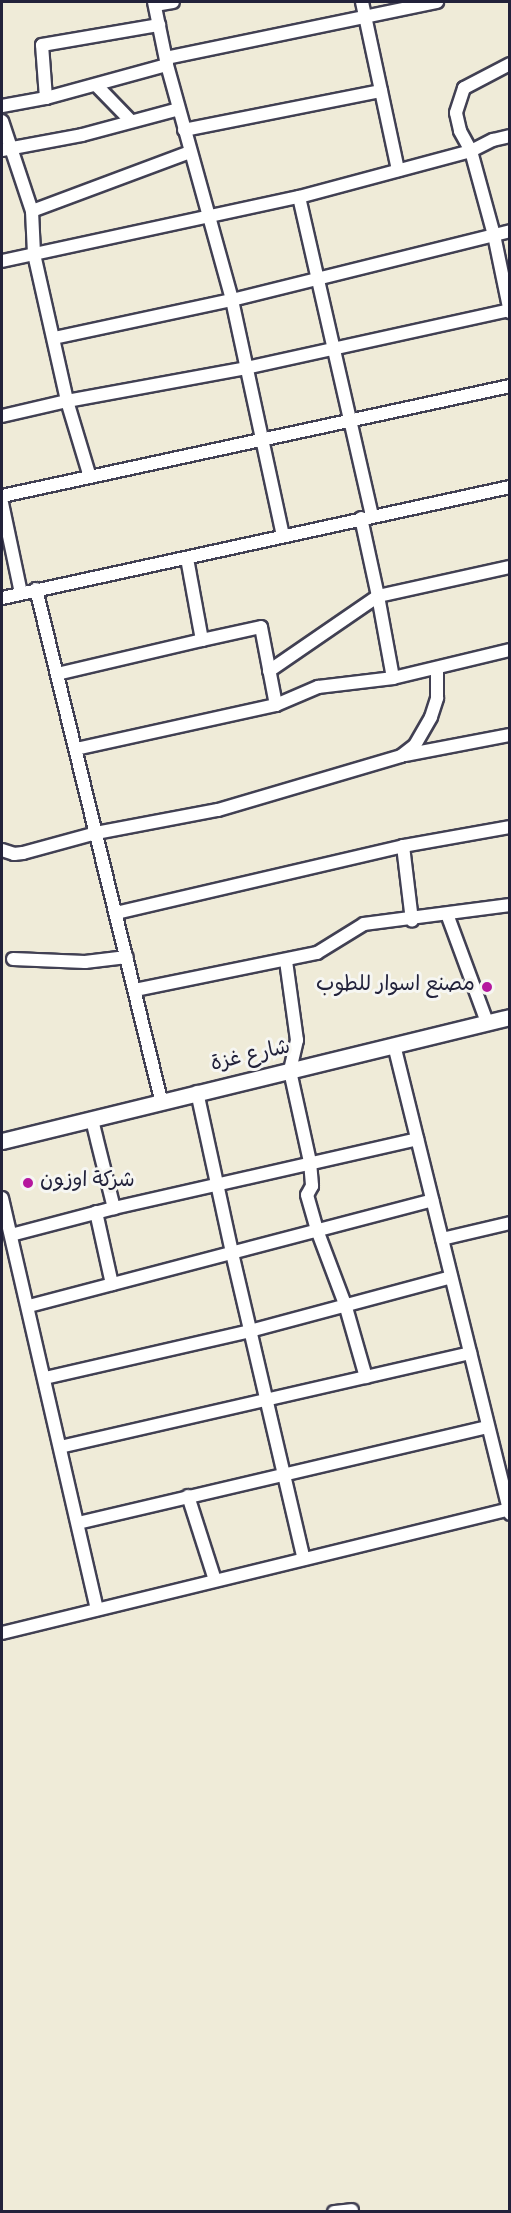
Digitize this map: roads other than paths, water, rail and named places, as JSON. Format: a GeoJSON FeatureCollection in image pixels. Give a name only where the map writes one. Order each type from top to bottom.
{"type":"FeatureCollection","features":[{"type":"Feature","properties":{"kind":"main road","name":"شارع غزة"},"geometry":{"type":"LineString","coordinates":[[2,1141],[92,1120],[161,1100],[510,1017]]}},
{"type":"Feature","properties":{"kind":"street"},"geometry":{"type":"LineString","coordinates":[[173,2],[155,4],[166,61],[232,300],[283,535]]}},
{"type":"Feature","properties":{"kind":"street"},"geometry":{"type":"LineString","coordinates":[[362,2],[398,170]]}},
{"type":"Feature","properties":{"kind":"street"},"geometry":{"type":"LineString","coordinates":[[2,106],[96,85],[166,61],[437,2]]}},
{"type":"Feature","properties":{"kind":"street"},"geometry":{"type":"LineString","coordinates":[[46,98],[42,45],[159,25]]}},
{"type":"Feature","properties":{"kind":"street"},"geometry":{"type":"LineString","coordinates":[[2,416],[67,401],[246,368],[509,311],[494,235],[471,151],[457,124],[456,114],[459,97],[469,83],[510,63]]}},
{"type":"Feature","properties":{"kind":"street"},"geometry":{"type":"LineString","coordinates":[[96,85],[131,122]]}},
{"type":"Feature","properties":{"kind":"street"},"geometry":{"type":"LineString","coordinates":[[184,129],[381,91]]}},
{"type":"Feature","properties":{"kind":"street"},"geometry":{"type":"LineString","coordinates":[[6,149],[82,135],[179,109]]}},
{"type":"Feature","properties":{"kind":"street"},"geometry":{"type":"LineString","coordinates":[[2,121],[6,149],[32,211],[34,254],[67,401],[90,477]]}},
{"type":"Feature","properties":{"kind":"street"},"geometry":{"type":"LineString","coordinates":[[2,261],[298,197],[471,151],[493,140],[510,136]]}},
{"type":"Feature","properties":{"kind":"street"},"geometry":{"type":"LineString","coordinates":[[32,211],[190,152]]}},
{"type":"Feature","properties":{"kind":"street"},"geometry":{"type":"LineString","coordinates":[[298,197],[351,420],[393,678]]}},
{"type":"Feature","properties":{"kind":"street"},"geometry":{"type":"LineString","coordinates":[[54,338],[232,300],[510,231]]}},
{"type":"Feature","properties":{"kind":"street"},"geometry":{"type":"LineString","coordinates":[[2,496],[510,386]]}},
{"type":"Feature","properties":{"kind":"street"},"geometry":{"type":"LineString","coordinates":[[2,598],[510,487]]}},
{"type":"Feature","properties":{"kind":"street"},"geometry":{"type":"LineString","coordinates":[[2,503],[21,593]]}},
{"type":"Feature","properties":{"kind":"street"},"geometry":{"type":"LineString","coordinates":[[187,558],[202,640]]}},
{"type":"Feature","properties":{"kind":"street"},"geometry":{"type":"LineString","coordinates":[[269,671],[378,596],[510,567]]}},
{"type":"Feature","properties":{"kind":"street"},"geometry":{"type":"LineString","coordinates":[[36,589],[161,1100]]}},
{"type":"Feature","properties":{"kind":"street"},"geometry":{"type":"LineString","coordinates":[[57,674],[261,627],[276,705]]}},
{"type":"Feature","properties":{"kind":"street"},"geometry":{"type":"LineString","coordinates":[[76,749],[276,705],[318,687],[393,678],[510,651]]}},
{"type":"Feature","properties":{"kind":"street"},"geometry":{"type":"LineString","coordinates":[[401,756],[415,745],[431,717],[436,698],[437,668]]}},
{"type":"Feature","properties":{"kind":"street"},"geometry":{"type":"LineString","coordinates":[[2,850],[14,854],[23,853],[96,833],[218,810],[401,756],[510,735]]}},
{"type":"Feature","properties":{"kind":"street"},"geometry":{"type":"LineString","coordinates":[[116,913],[403,846],[510,827]]}},
{"type":"Feature","properties":{"kind":"street"},"geometry":{"type":"LineString","coordinates":[[403,846],[412,920]]}},
{"type":"Feature","properties":{"kind":"street"},"geometry":{"type":"LineString","coordinates":[[135,990],[254,965],[286,961],[316,953],[364,924],[412,920],[510,905]]}},
{"type":"Feature","properties":{"kind":"street"},"geometry":{"type":"LineString","coordinates":[[447,914],[487,1022]]}},
{"type":"Feature","properties":{"kind":"street"},"geometry":{"type":"LineString","coordinates":[[13,959],[85,962],[127,957]]}},
{"type":"Feature","properties":{"kind":"street"},"geometry":{"type":"LineString","coordinates":[[286,961],[297,1040],[290,1071],[309,1162],[312,1186],[307,1195],[317,1230],[345,1304],[366,1377]]}},
{"type":"Feature","properties":{"kind":"street"},"geometry":{"type":"LineString","coordinates":[[2,1633],[509,1511],[394,1045]]}},
{"type":"Feature","properties":{"kind":"street"},"geometry":{"type":"LineString","coordinates":[[197,1092],[231,1253],[286,1474],[304,1559]]}},
{"type":"Feature","properties":{"kind":"street"},"geometry":{"type":"LineString","coordinates":[[92,1120],[114,1208]]}},
{"type":"Feature","properties":{"kind":"street"},"geometry":{"type":"LineString","coordinates":[[11,1235],[96,1212],[417,1139]]}},
{"type":"Feature","properties":{"kind":"street"},"geometry":{"type":"LineString","coordinates":[[2,1198],[29,1306],[97,1610]]}},
{"type":"Feature","properties":{"kind":"street"},"geometry":{"type":"LineString","coordinates":[[29,1306],[432,1200]]}},
{"type":"Feature","properties":{"kind":"street"},"geometry":{"type":"LineString","coordinates":[[96,1212],[112,1284]]}},
{"type":"Feature","properties":{"kind":"street"},"geometry":{"type":"LineString","coordinates":[[442,1239],[510,1223]]}},
{"type":"Feature","properties":{"kind":"street"},"geometry":{"type":"LineString","coordinates":[[45,1378],[250,1331],[451,1277]]}},
{"type":"Feature","properties":{"kind":"street"},"geometry":{"type":"LineString","coordinates":[[60,1447],[470,1353]]}},
{"type":"Feature","properties":{"kind":"street"},"geometry":{"type":"LineString","coordinates":[[78,1523],[488,1427]]}},
{"type":"Feature","properties":{"kind":"street"},"geometry":{"type":"LineString","coordinates":[[188,1496],[215,1580]]}},
{"type":"Feature","properties":{"kind":"street"},"geometry":{"type":"LineString","coordinates":[[334,2211],[352,2210]]}},
{"type":"Feature","properties":{"kind":"place","name":"مصنع اسوار للطوب"},"geometry":{"type":"Point","coordinates":[487,987]}},
{"type":"Feature","properties":{"kind":"place","name":"شركة اوزون"},"geometry":{"type":"Point","coordinates":[28,1183]}}]}
